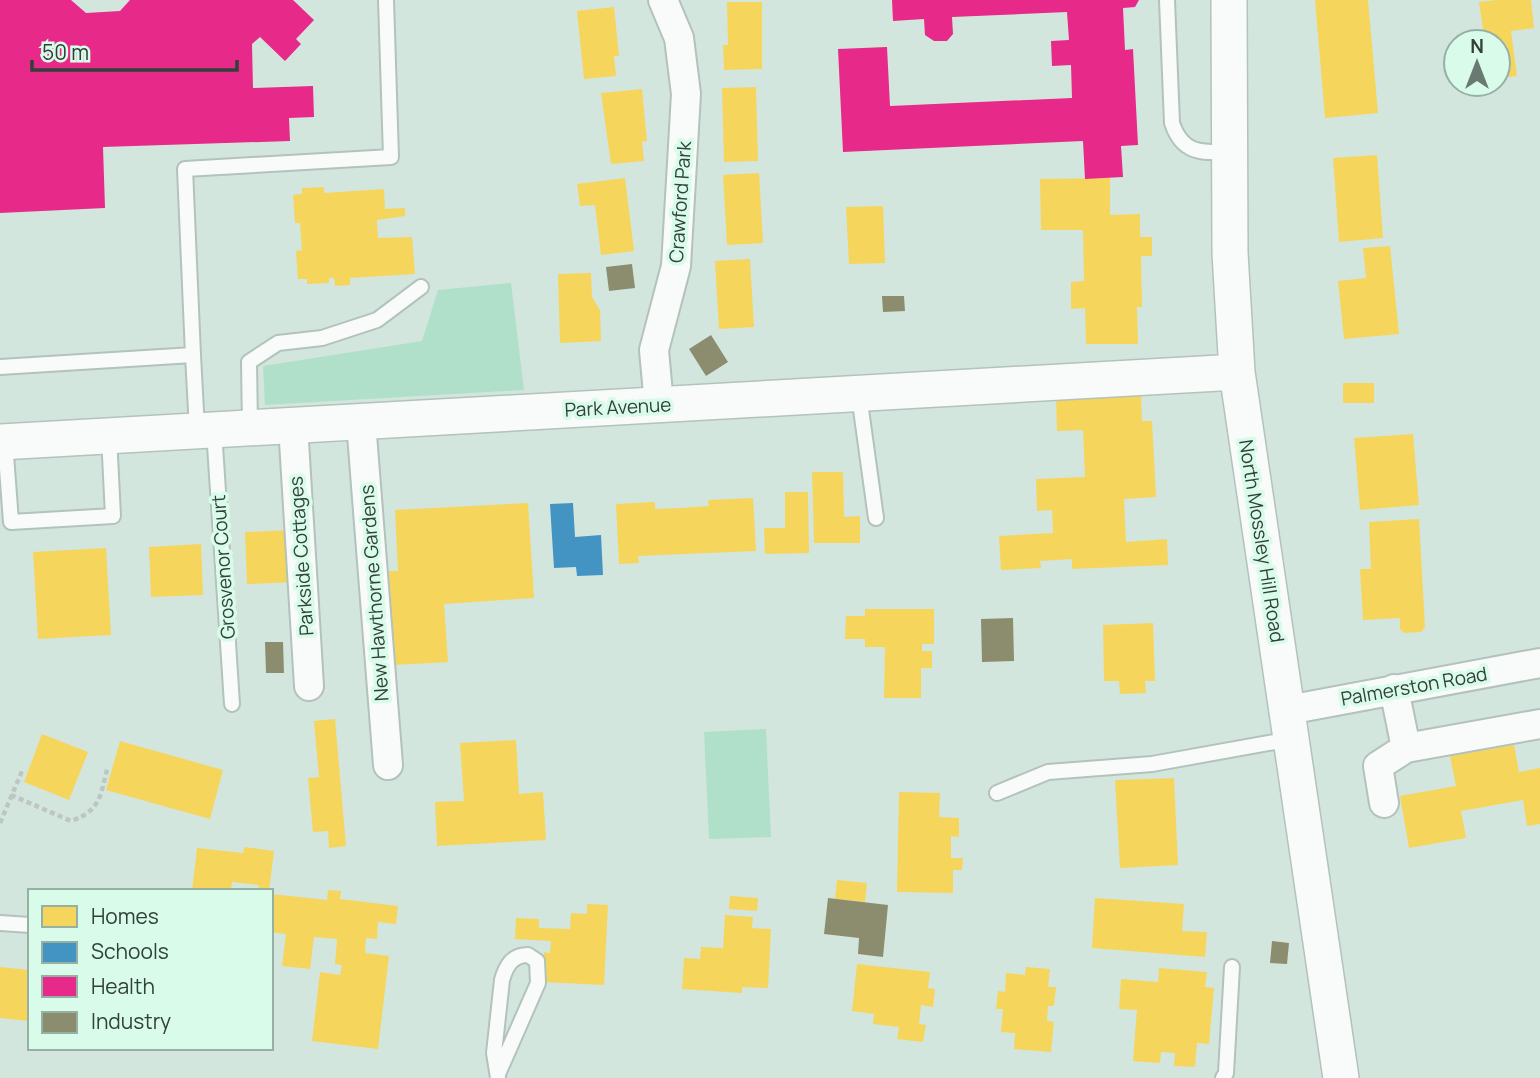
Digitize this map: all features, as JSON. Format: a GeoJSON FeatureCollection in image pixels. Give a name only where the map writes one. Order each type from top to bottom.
{"type":"FeatureCollection","features":[{"type":"Feature","properties":{"kind":"street","name":"Crawford Park"},"geometry":{"type":"LineString","coordinates":[[659,405],[654,350],[676,266],[686,94],[679,38],[663,0]]}},
{"type":"Feature","properties":{"kind":"street","name":"North Mossley Hill Road"},"geometry":{"type":"LineString","coordinates":[[1229,0],[1230,253],[1237,372],[1341,1078]]}},
{"type":"Feature","properties":{"kind":"street","name":"Park Avenue"},"geometry":{"type":"LineString","coordinates":[[2,442],[1237,372]]}},
{"type":"Feature","properties":{"kind":"street","name":"New Hawthorne Gardens"},"geometry":{"type":"LineString","coordinates":[[361,422],[388,765]]}},
{"type":"Feature","properties":{"kind":"street","name":"Parkside Cottages"},"geometry":{"type":"LineString","coordinates":[[293,425],[309,686]]}},
{"type":"Feature","properties":{"kind":"street","name":"Palmerston Road"},"geometry":{"type":"LineString","coordinates":[[1290,724],[1394,689],[1540,663]]}},
{"type":"Feature","properties":{"kind":"street"},"geometry":{"type":"LineString","coordinates":[[1394,689],[1406,748]]}},
{"type":"Feature","properties":{"kind":"street"},"geometry":{"type":"LineString","coordinates":[[1384,803],[1378,766],[1406,748],[1540,724]]}},
{"type":"Feature","properties":{"kind":"lane","name":"Grosvenor Court"},"geometry":{"type":"LineString","coordinates":[[232,704],[206,430],[193,355],[185,169],[391,157],[386,0]]}},
{"type":"Feature","properties":{"kind":"lane"},"geometry":{"type":"LineString","coordinates":[[1167,0],[1172,123],[1177,138],[1191,149],[1229,152]]}},
{"type":"Feature","properties":{"kind":"lane"},"geometry":{"type":"LineString","coordinates":[[250,428],[249,362],[278,343],[322,338],[377,320],[421,287]]}},
{"type":"Feature","properties":{"kind":"lane"},"geometry":{"type":"LineString","coordinates":[[0,367],[193,355]]}},
{"type":"Feature","properties":{"kind":"lane"},"geometry":{"type":"LineString","coordinates":[[859,393],[876,518]]}},
{"type":"Feature","properties":{"kind":"lane"},"geometry":{"type":"LineString","coordinates":[[2,442],[11,522],[113,516],[109,436]]}},
{"type":"Feature","properties":{"kind":"lane"},"geometry":{"type":"LineString","coordinates":[[997,793],[1048,772],[1163,763],[1290,724]]}},
{"type":"Feature","properties":{"kind":"lane"},"geometry":{"type":"LineString","coordinates":[[0,923],[28,925]]}},
{"type":"Feature","properties":{"kind":"lane"},"geometry":{"type":"LineString","coordinates":[[528,956],[537,961],[538,983],[498,1076],[494,1053],[505,968],[512,959],[528,956]]}},
{"type":"Feature","properties":{"kind":"lane"},"geometry":{"type":"LineString","coordinates":[[1223,1078],[1226,1073],[1232,967]]}},
{"type":"Feature","properties":{"kind":"path"},"geometry":{"type":"LineString","coordinates":[[11,795],[71,821],[89,815],[97,807],[108,766]]}},
{"type":"Feature","properties":{"kind":"path"},"geometry":{"type":"LineString","coordinates":[[0,823],[22,771]]}},
{"type":"Feature","properties":{"kind":"green space"},"geometry":{"type":"Polygon","coordinates":[[[511,283],[524,390],[265,405],[263,366],[422,341],[438,290],[511,283]]]}},
{"type":"Feature","properties":{"kind":"green space"},"geometry":{"type":"Polygon","coordinates":[[[766,729],[771,837],[709,839],[704,732],[766,729]]]}},
{"type":"Feature","properties":{"kind":"building: Homes"},"geometry":{"type":"Polygon","coordinates":[[[1315,0],[1368,0],[1378,113],[1325,118],[1315,0]]]}},
{"type":"Feature","properties":{"kind":"building: Homes"},"geometry":{"type":"Polygon","coordinates":[[[1531,0],[1534,28],[1512,31],[1512,28],[1483,28],[1479,2],[1531,0]]]}},
{"type":"Feature","properties":{"kind":"building: Homes"},"geometry":{"type":"Polygon","coordinates":[[[727,2],[762,2],[762,69],[724,70],[723,45],[728,45],[727,2]]]}},
{"type":"Feature","properties":{"kind":"building: Homes"},"geometry":{"type":"Polygon","coordinates":[[[614,7],[619,56],[614,56],[616,76],[584,79],[577,11],[614,7]]]}},
{"type":"Feature","properties":{"kind":"building: Homes"},"geometry":{"type":"Polygon","coordinates":[[[1512,38],[1517,76],[1512,77],[1512,38]]]}},
{"type":"Feature","properties":{"kind":"building: Homes"},"geometry":{"type":"Polygon","coordinates":[[[756,87],[758,161],[724,162],[722,88],[756,87]]]}},
{"type":"Feature","properties":{"kind":"building: Homes"},"geometry":{"type":"Polygon","coordinates":[[[642,89],[647,141],[642,142],[644,161],[611,164],[601,93],[642,89]]]}},
{"type":"Feature","properties":{"kind":"building: Homes"},"geometry":{"type":"Polygon","coordinates":[[[1377,155],[1383,238],[1339,242],[1333,158],[1377,155]]]}},
{"type":"Feature","properties":{"kind":"building: Homes"},"geometry":{"type":"Polygon","coordinates":[[[759,173],[763,243],[727,245],[723,175],[759,173]]]}},
{"type":"Feature","properties":{"kind":"building: Homes"},"geometry":{"type":"Polygon","coordinates":[[[625,178],[634,251],[601,255],[595,205],[580,206],[577,184],[625,178]]]}},
{"type":"Feature","properties":{"kind":"building: Homes"},"geometry":{"type":"Polygon","coordinates":[[[1110,178],[1110,215],[1140,214],[1140,237],[1152,237],[1152,256],[1141,256],[1142,307],[1137,307],[1138,344],[1086,344],[1085,308],[1071,309],[1071,282],[1084,281],[1083,230],[1041,230],[1040,179],[1110,178]]]}},
{"type":"Feature","properties":{"kind":"building: Homes"},"geometry":{"type":"Polygon","coordinates":[[[324,187],[324,193],[384,189],[385,209],[405,208],[405,216],[377,220],[378,238],[412,237],[415,274],[350,278],[350,285],[335,286],[334,278],[329,278],[329,283],[307,284],[307,279],[298,279],[296,251],[302,250],[300,223],[295,223],[293,195],[302,194],[302,188],[324,187]]]}},
{"type":"Feature","properties":{"kind":"building: Homes"},"geometry":{"type":"Polygon","coordinates":[[[883,206],[885,263],[849,264],[846,207],[883,206]]]}},
{"type":"Feature","properties":{"kind":"building: Homes"},"geometry":{"type":"Polygon","coordinates":[[[1390,246],[1399,334],[1344,339],[1338,281],[1366,278],[1363,248],[1390,246]]]}},
{"type":"Feature","properties":{"kind":"building: Homes"},"geometry":{"type":"Polygon","coordinates":[[[750,259],[754,327],[719,329],[715,261],[750,259]]]}},
{"type":"Feature","properties":{"kind":"building: Homes"},"geometry":{"type":"Polygon","coordinates":[[[591,273],[592,297],[600,310],[601,341],[560,343],[558,274],[591,273]]]}},
{"type":"Feature","properties":{"kind":"building: Homes"},"geometry":{"type":"Polygon","coordinates":[[[1343,383],[1374,383],[1374,403],[1343,403],[1343,383]]]}},
{"type":"Feature","properties":{"kind":"building: Homes"},"geometry":{"type":"Polygon","coordinates":[[[1141,394],[1142,421],[1152,421],[1156,497],[1124,499],[1126,542],[1167,539],[1168,565],[1072,569],[1072,559],[1040,561],[1041,568],[1001,570],[999,536],[1053,533],[1052,510],[1037,511],[1036,479],[1085,477],[1083,430],[1057,431],[1056,398],[1141,394]]]}},
{"type":"Feature","properties":{"kind":"building: Homes"},"geometry":{"type":"Polygon","coordinates":[[[1413,434],[1419,505],[1360,510],[1354,438],[1413,434]]]}},
{"type":"Feature","properties":{"kind":"building: Homes"},"geometry":{"type":"Polygon","coordinates":[[[812,472],[843,472],[844,517],[860,516],[860,543],[814,543],[812,472]]]}},
{"type":"Feature","properties":{"kind":"building: Homes"},"geometry":{"type":"Polygon","coordinates":[[[785,492],[808,492],[809,553],[765,554],[764,528],[785,528],[785,492]]]}},
{"type":"Feature","properties":{"kind":"building: Homes"},"geometry":{"type":"Polygon","coordinates":[[[753,498],[756,551],[638,556],[639,563],[619,564],[616,504],[655,502],[655,509],[681,508],[709,506],[708,500],[753,498]]]}},
{"type":"Feature","properties":{"kind":"building: Homes"},"geometry":{"type":"Polygon","coordinates":[[[528,503],[534,598],[444,604],[448,662],[394,665],[388,571],[398,571],[395,510],[528,503]]]}},
{"type":"Feature","properties":{"kind":"building: Homes"},"geometry":{"type":"Polygon","coordinates":[[[1419,519],[1425,627],[1421,632],[1404,633],[1400,629],[1400,618],[1363,620],[1360,569],[1371,569],[1369,522],[1419,519]]]}},
{"type":"Feature","properties":{"kind":"building: Homes"},"geometry":{"type":"Polygon","coordinates":[[[294,530],[296,582],[247,584],[245,532],[294,530]]]}},
{"type":"Feature","properties":{"kind":"building: Homes"},"geometry":{"type":"Polygon","coordinates":[[[201,544],[203,595],[151,597],[149,547],[201,544]]]}},
{"type":"Feature","properties":{"kind":"building: Homes"},"geometry":{"type":"Polygon","coordinates":[[[106,548],[111,635],[38,639],[33,552],[106,548]]]}},
{"type":"Feature","properties":{"kind":"building: Homes"},"geometry":{"type":"Polygon","coordinates":[[[865,609],[934,609],[934,644],[922,644],[922,651],[932,651],[932,668],[921,668],[921,698],[884,698],[885,647],[865,647],[865,639],[845,639],[846,616],[865,616],[865,609]]]}},
{"type":"Feature","properties":{"kind":"building: Homes"},"geometry":{"type":"Polygon","coordinates":[[[1153,623],[1155,681],[1145,681],[1146,693],[1120,694],[1119,681],[1104,681],[1103,625],[1153,623]]]}},
{"type":"Feature","properties":{"kind":"building: Homes"},"geometry":{"type":"Polygon","coordinates":[[[335,719],[346,846],[329,848],[328,831],[313,832],[308,778],[319,777],[314,721],[335,719]]]}},
{"type":"Feature","properties":{"kind":"building: Homes"},"geometry":{"type":"Polygon","coordinates":[[[42,734],[88,752],[69,800],[24,782],[42,734]]]}},
{"type":"Feature","properties":{"kind":"building: Homes"},"geometry":{"type":"Polygon","coordinates":[[[516,740],[519,794],[543,792],[546,840],[437,846],[435,802],[464,801],[460,743],[516,740]]]}},
{"type":"Feature","properties":{"kind":"building: Homes"},"geometry":{"type":"Polygon","coordinates":[[[120,741],[223,770],[210,819],[106,790],[120,741]]]}},
{"type":"Feature","properties":{"kind":"building: Homes"},"geometry":{"type":"Polygon","coordinates":[[[1514,745],[1519,772],[1540,768],[1540,824],[1527,826],[1523,800],[1461,811],[1466,838],[1409,848],[1400,796],[1456,786],[1450,756],[1514,745]]]}},
{"type":"Feature","properties":{"kind":"building: Homes"},"geometry":{"type":"Polygon","coordinates":[[[1174,778],[1178,865],[1120,868],[1115,780],[1174,778]]]}},
{"type":"Feature","properties":{"kind":"building: Homes"},"geometry":{"type":"Polygon","coordinates":[[[899,792],[940,793],[939,817],[959,818],[959,837],[951,836],[951,858],[963,858],[962,870],[953,870],[953,893],[897,892],[899,792]]]}},
{"type":"Feature","properties":{"kind":"building: Homes"},"geometry":{"type":"Polygon","coordinates":[[[244,847],[274,851],[269,889],[232,882],[231,889],[192,889],[197,848],[243,853],[244,847]]]}},
{"type":"Feature","properties":{"kind":"building: Homes"},"geometry":{"type":"Polygon","coordinates":[[[837,880],[867,883],[865,902],[835,899],[837,880]]]}},
{"type":"Feature","properties":{"kind":"building: Homes"},"geometry":{"type":"Polygon","coordinates":[[[328,890],[341,891],[340,899],[398,906],[396,924],[378,922],[377,939],[366,938],[365,953],[389,956],[378,1049],[312,1041],[320,972],[340,975],[342,965],[335,964],[337,939],[314,937],[310,969],[282,966],[286,934],[273,932],[273,894],[327,900],[328,890]]]}},
{"type":"Feature","properties":{"kind":"building: Homes"},"geometry":{"type":"Polygon","coordinates":[[[730,896],[758,898],[757,911],[729,909],[730,896]]]}},
{"type":"Feature","properties":{"kind":"building: Homes"},"geometry":{"type":"Polygon","coordinates":[[[1095,898],[1184,904],[1182,931],[1207,932],[1205,957],[1092,948],[1095,898]]]}},
{"type":"Feature","properties":{"kind":"building: Homes"},"geometry":{"type":"Polygon","coordinates":[[[587,904],[608,905],[604,985],[543,982],[544,952],[550,953],[551,941],[515,939],[516,918],[539,919],[539,928],[570,929],[571,913],[587,914],[587,904]]]}},
{"type":"Feature","properties":{"kind":"building: Homes"},"geometry":{"type":"Polygon","coordinates":[[[725,915],[753,917],[752,928],[771,929],[768,988],[742,987],[742,993],[682,989],[684,958],[700,959],[701,947],[723,948],[725,915]]]}},
{"type":"Feature","properties":{"kind":"building: Homes"},"geometry":{"type":"Polygon","coordinates":[[[857,964],[930,972],[928,988],[935,989],[933,1007],[921,1005],[919,1024],[926,1025],[923,1042],[897,1039],[899,1027],[873,1024],[874,1014],[852,1011],[857,964]]]}},
{"type":"Feature","properties":{"kind":"building: Homes"},"geometry":{"type":"Polygon","coordinates":[[[0,967],[28,970],[28,1021],[0,1018],[0,967]]]}},
{"type":"Feature","properties":{"kind":"building: Homes"},"geometry":{"type":"Polygon","coordinates":[[[1026,967],[1050,969],[1048,987],[1056,987],[1054,1006],[1048,1006],[1047,1021],[1054,1022],[1051,1052],[1014,1049],[1015,1033],[1001,1032],[1003,1009],[996,1009],[998,991],[1005,992],[1006,973],[1025,975],[1026,967]]]}},
{"type":"Feature","properties":{"kind":"building: Homes"},"geometry":{"type":"Polygon","coordinates":[[[1159,968],[1207,972],[1205,987],[1214,988],[1209,1044],[1197,1043],[1195,1067],[1174,1066],[1175,1053],[1161,1052],[1160,1063],[1133,1061],[1137,1010],[1119,1009],[1121,979],[1158,982],[1159,968]]]}},
{"type":"Feature","properties":{"kind":"building: Schools"},"geometry":{"type":"Polygon","coordinates":[[[573,503],[575,537],[601,535],[603,575],[577,576],[576,567],[554,568],[550,504],[573,503]]]}},
{"type":"Feature","properties":{"kind":"building: Health"},"geometry":{"type":"Polygon","coordinates":[[[0,0],[71,0],[86,13],[120,11],[130,0],[293,0],[314,20],[296,39],[301,44],[285,61],[260,37],[252,44],[253,88],[313,86],[314,117],[289,118],[290,141],[103,147],[105,208],[0,213],[0,0]]]}},
{"type":"Feature","properties":{"kind":"building: Health"},"geometry":{"type":"Polygon","coordinates":[[[892,0],[1139,0],[1135,7],[1123,8],[1125,50],[1133,49],[1138,145],[1121,146],[1123,177],[1085,179],[1083,141],[843,152],[838,49],[887,47],[890,106],[1072,98],[1071,65],[1052,66],[1051,41],[1069,40],[1067,12],[952,17],[953,34],[947,41],[934,41],[925,35],[924,19],[893,21],[892,0]]]}},
{"type":"Feature","properties":{"kind":"building: Industry"},"geometry":{"type":"Polygon","coordinates":[[[632,264],[635,288],[609,291],[606,267],[632,264]]]}},
{"type":"Feature","properties":{"kind":"building: Industry"},"geometry":{"type":"Polygon","coordinates":[[[882,296],[904,296],[905,311],[883,312],[882,296]]]}},
{"type":"Feature","properties":{"kind":"building: Industry"},"geometry":{"type":"Polygon","coordinates":[[[711,335],[728,362],[706,376],[689,349],[711,335]]]}},
{"type":"Feature","properties":{"kind":"building: Industry"},"geometry":{"type":"Polygon","coordinates":[[[1013,618],[1014,661],[982,662],[981,619],[1013,618]]]}},
{"type":"Feature","properties":{"kind":"building: Industry"},"geometry":{"type":"Polygon","coordinates":[[[265,642],[283,642],[284,673],[266,673],[265,642]]]}},
{"type":"Feature","properties":{"kind":"building: Industry"},"geometry":{"type":"Polygon","coordinates":[[[828,898],[888,905],[883,957],[858,954],[859,938],[824,934],[828,898]]]}},
{"type":"Feature","properties":{"kind":"building: Industry"},"geometry":{"type":"Polygon","coordinates":[[[1272,941],[1289,943],[1287,964],[1270,963],[1272,941]]]}}]}
